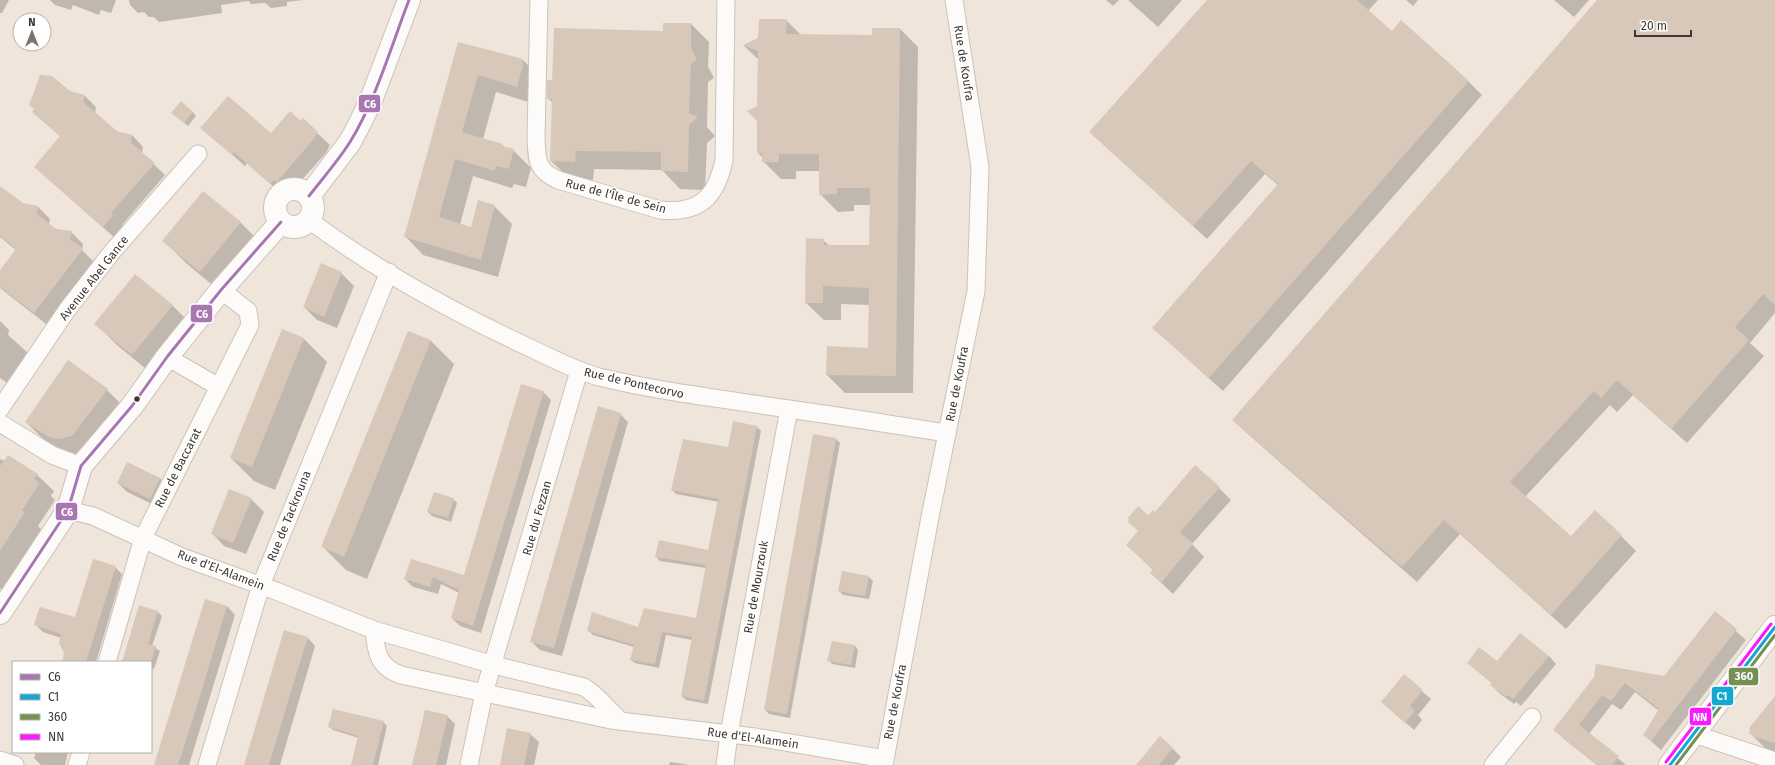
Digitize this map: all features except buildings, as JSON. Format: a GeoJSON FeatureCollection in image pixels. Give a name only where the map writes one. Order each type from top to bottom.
{"type":"FeatureCollection","features":[{"type":"Feature","properties":{"kind":"street"},"geometry":{"type":"LineString","coordinates":[[309,196],[350,142],[360,123],[409,0]]}},
{"type":"Feature","properties":{"kind":"street","name":"Rue de l'Île de Sein"},"geometry":{"type":"LineString","coordinates":[[539,0],[536,157],[540,168],[547,175],[558,180],[660,210],[675,211],[696,206],[707,199],[716,187],[721,175],[724,160],[726,0]]}},
{"type":"Feature","properties":{"kind":"street","name":"Rue de Koufra"},"geometry":{"type":"LineString","coordinates":[[884,762],[930,517],[976,291],[980,167],[954,0]]}},
{"type":"Feature","properties":{"kind":"street","name":"Avenue Abel Gance"},"geometry":{"type":"LineString","coordinates":[[0,409],[67,310],[112,252],[198,154]]}},
{"type":"Feature","properties":{"kind":"street"},"geometry":{"type":"LineString","coordinates":[[295,189],[303,191],[309,196],[314,208],[309,220],[298,227],[289,227],[281,222],[275,211],[276,202],[280,195],[295,189]]}},
{"type":"Feature","properties":{"kind":"street","name":"Rue de Pontecorvo"},"geometry":{"type":"LineString","coordinates":[[309,220],[389,272],[480,324],[579,370],[598,376],[683,394],[947,434]]}},
{"type":"Feature","properties":{"kind":"street"},"geometry":{"type":"LineString","coordinates":[[0,613],[68,510],[81,466],[132,406],[167,357],[221,290],[281,222]]}},
{"type":"Feature","properties":{"kind":"street","name":"Rue de Tackrouna"},"geometry":{"type":"LineString","coordinates":[[207,765],[261,585],[389,272]]}},
{"type":"Feature","properties":{"kind":"street","name":"Rue de Baccarat"},"geometry":{"type":"LineString","coordinates":[[107,661],[143,538],[250,325],[248,311],[221,290]]}},
{"type":"Feature","properties":{"kind":"street"},"geometry":{"type":"LineString","coordinates":[[167,357],[219,387]]}},
{"type":"Feature","properties":{"kind":"street","name":"Rue du Fezzan"},"geometry":{"type":"LineString","coordinates":[[494,664],[579,370]]}},
{"type":"Feature","properties":{"kind":"street","name":"Rue de Mourzouk"},"geometry":{"type":"LineString","coordinates":[[725,765],[728,734],[788,409]]}},
{"type":"Feature","properties":{"kind":"street"},"geometry":{"type":"LineString","coordinates":[[0,423],[52,456],[81,466]]}},
{"type":"Feature","properties":{"kind":"street","name":"Rue d'El-Alamein"},"geometry":{"type":"LineString","coordinates":[[68,510],[93,516],[182,557],[261,585],[374,630],[494,664],[584,687],[595,694],[612,713],[622,721]]}},
{"type":"Feature","properties":{"kind":"street"},"geometry":{"type":"LineString","coordinates":[[1670,765],[1775,627]]}},
{"type":"Feature","properties":{"kind":"street","name":"Rue d'El-Alamein"},"geometry":{"type":"LineString","coordinates":[[374,630],[377,652],[384,666],[390,672],[401,675],[604,719],[728,734],[884,762]]}},
{"type":"Feature","properties":{"kind":"street"},"geometry":{"type":"LineString","coordinates":[[469,765],[484,693],[494,664]]}},
{"type":"Feature","properties":{"kind":"street"},"geometry":{"type":"LineString","coordinates":[[1493,765],[1532,717]]}},
{"type":"Feature","properties":{"kind":"street"},"geometry":{"type":"LineString","coordinates":[[1694,734],[1775,761]]}},
{"type":"Feature","properties":{"kind":"street"},"geometry":{"type":"LineString","coordinates":[[77,765],[81,753]]}},
{"type":"Feature","properties":{"kind":"street"},"geometry":{"type":"LineString","coordinates":[[0,760],[15,765]]}},
{"type":"Feature","properties":{"kind":"transit line","name":"C6"},"geometry":{"type":"LineString","coordinates":[[309,196],[340,156],[359,126],[375,91],[409,0]]}},
{"type":"Feature","properties":{"kind":"transit line","name":"C6"},"geometry":{"type":"LineString","coordinates":[[0,613],[68,510],[81,466],[132,406],[167,357],[221,290],[281,222]]}},
{"type":"Feature","properties":{"kind":"transit line","name":"NN"},"geometry":{"type":"LineString","coordinates":[[1666,762],[1771,624]]}},
{"type":"Feature","properties":{"kind":"transit line","name":"C1"},"geometry":{"type":"LineString","coordinates":[[1670,765],[1775,627]]}},
{"type":"Feature","properties":{"kind":"transit line","name":"360"},"geometry":{"type":"LineString","coordinates":[[1676,765],[1775,635]]}}]}
